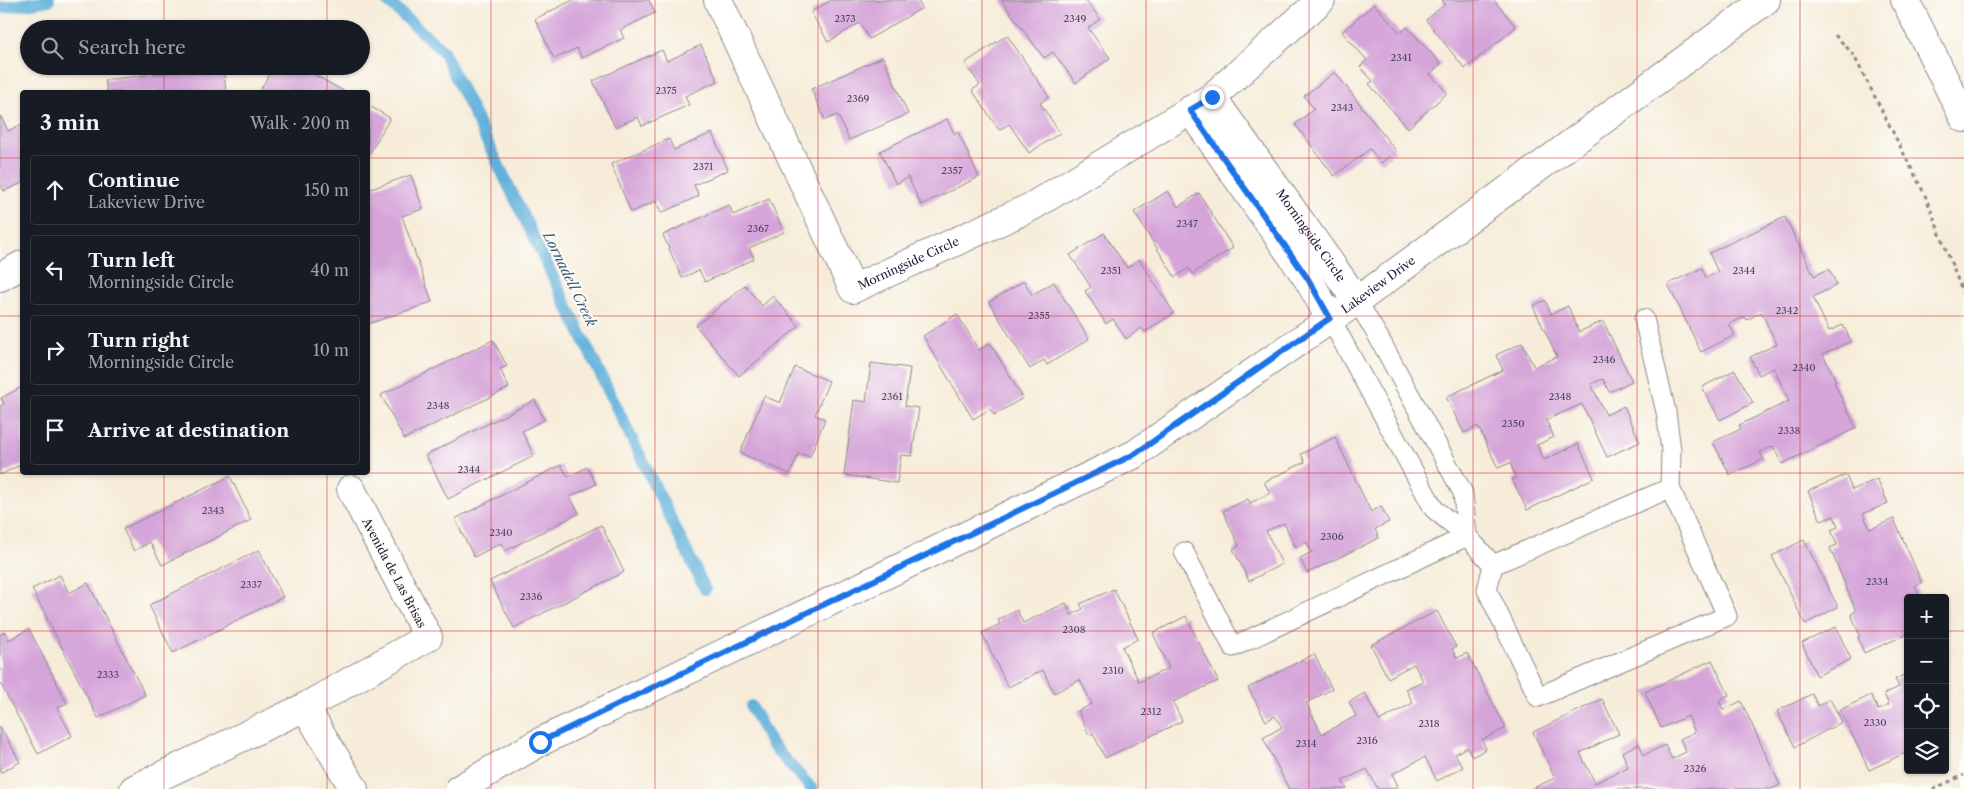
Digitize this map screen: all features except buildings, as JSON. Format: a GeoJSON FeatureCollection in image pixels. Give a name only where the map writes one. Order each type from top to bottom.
{"type":"FeatureCollection","features":[{"type":"Feature","properties":{"kind":"street","name":"Morningside Circle"},"geometry":{"type":"LineString","coordinates":[[718,0],[853,290],[1031,207],[1201,103],[1321,0]]}},
{"type":"Feature","properties":{"kind":"street","name":"Lakeview Drive"},"geometry":{"type":"LineString","coordinates":[[460,789],[540,742],[1135,454],[1356,301],[1766,0]]}},
{"type":"Feature","properties":{"kind":"street"},"geometry":{"type":"LineString","coordinates":[[1905,0],[1964,118]]}},
{"type":"Feature","properties":{"kind":"street","name":"Morningside Circle"},"geometry":{"type":"LineString","coordinates":[[1201,103],[1356,301]]}},
{"type":"Feature","properties":{"kind":"street"},"geometry":{"type":"LineString","coordinates":[[1201,103],[1330,318]]}},
{"type":"Feature","properties":{"kind":"street"},"geometry":{"type":"LineString","coordinates":[[0,277],[20,266]]}},
{"type":"Feature","properties":{"kind":"street","name":"Avenida de Las Brisas"},"geometry":{"type":"LineString","coordinates":[[134,789],[305,707],[428,637],[351,489]]}},
{"type":"Feature","properties":{"kind":"street"},"geometry":{"type":"LineString","coordinates":[[305,707],[354,789]]}},
{"type":"Feature","properties":{"kind":"lane"},"geometry":{"type":"LineString","coordinates":[[1356,301],[1379,338],[1463,493],[1467,536]]}},
{"type":"Feature","properties":{"kind":"lane"},"geometry":{"type":"LineString","coordinates":[[1330,318],[1434,509],[1467,536],[1493,565]]}},
{"type":"Feature","properties":{"kind":"lane"},"geometry":{"type":"LineString","coordinates":[[1493,565],[1487,590],[1538,697],[1727,616],[1670,488],[1671,450],[1666,412],[1644,319]]}},
{"type":"Feature","properties":{"kind":"lane"},"geometry":{"type":"LineString","coordinates":[[1493,565],[1670,488]]}},
{"type":"Feature","properties":{"kind":"lane"},"geometry":{"type":"LineString","coordinates":[[1184,552],[1233,647],[1467,536]]}},
{"type":"Feature","properties":{"kind":"path"},"geometry":{"type":"LineString","coordinates":[[1835,35],[1853,54],[1925,195],[1964,296]]}},
{"type":"Feature","properties":{"kind":"path"},"geometry":{"type":"LineString","coordinates":[[1933,789],[1964,775]]}},
{"type":"Feature","properties":{"kind":"waterway","name":"Lornadell Creek"},"geometry":{"type":"LineString","coordinates":[[0,8],[49,0]]}},
{"type":"Feature","properties":{"kind":"waterway","name":"Lornadell Creek"},"geometry":{"type":"LineString","coordinates":[[386,0],[443,51],[705,589]]}},
{"type":"Feature","properties":{"kind":"waterway","name":"Lornadell Creek"},"geometry":{"type":"LineString","coordinates":[[751,706],[771,744],[812,789]]}},
{"type":"Feature","properties":{"kind":"route"},"geometry":{"type":"LineString","coordinates":[[540,742],[1135,454],[1330,318],[1308,279],[1190,110],[1212,97]]}}]}
